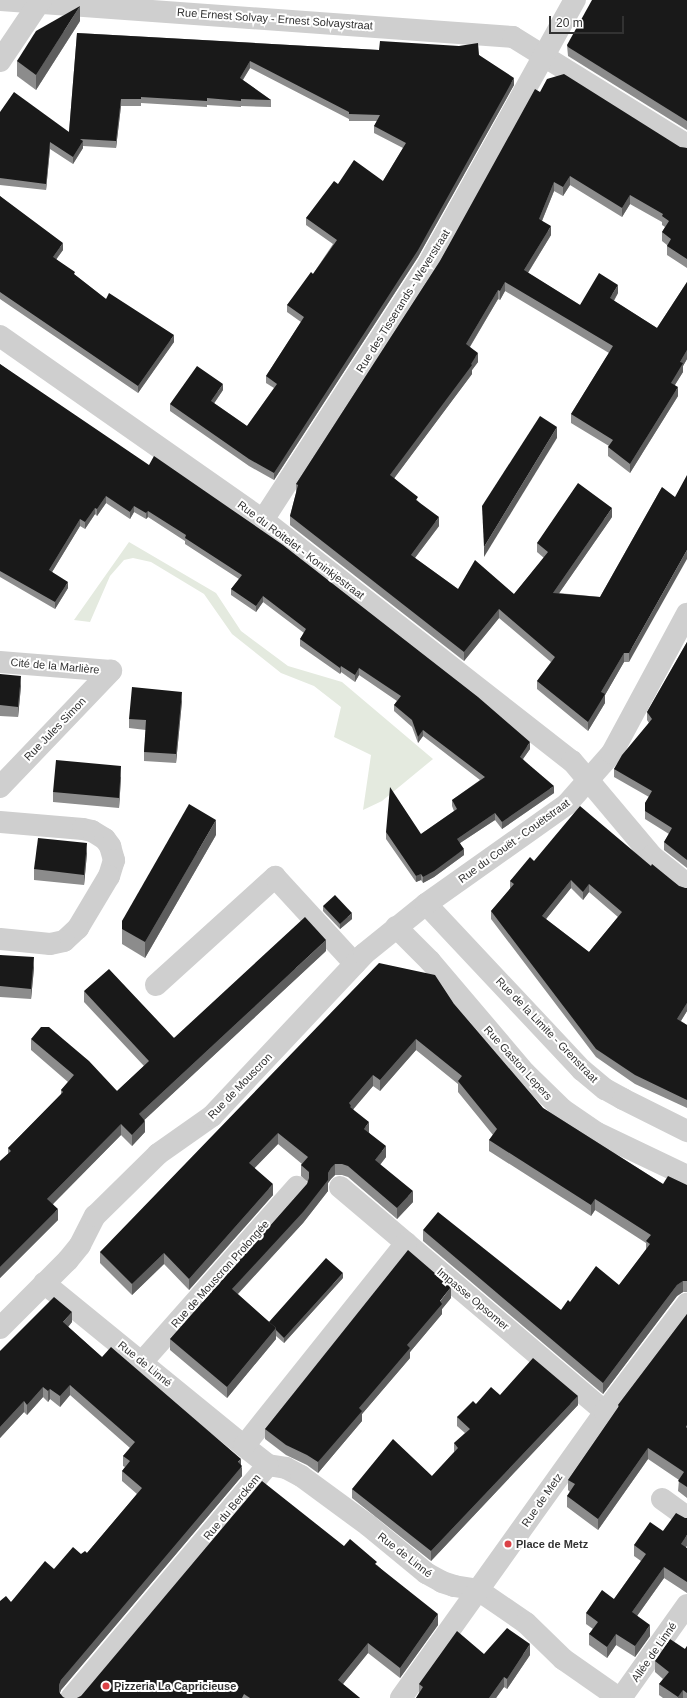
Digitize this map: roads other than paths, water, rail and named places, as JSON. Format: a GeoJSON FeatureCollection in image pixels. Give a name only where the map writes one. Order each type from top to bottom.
{"type":"FeatureCollection","features":[{"type":"Feature","properties":{"kind":"street","name":"Rue Ernest Solvay - Ernest Solvaystraat"},"geometry":{"type":"LineString","coordinates":[[0,0],[40,1],[513,37],[687,145]]}},
{"type":"Feature","properties":{"kind":"street","name":"Rue des Tisserands - Weverstraat"},"geometry":{"type":"LineString","coordinates":[[263,520],[429,263],[575,0]]}},
{"type":"Feature","properties":{"kind":"street"},"geometry":{"type":"LineString","coordinates":[[0,61],[40,1]]}},
{"type":"Feature","properties":{"kind":"street","name":"Rue du Roitelet - Koninkjestraat"},"geometry":{"type":"LineString","coordinates":[[0,336],[263,520],[572,761],[652,856],[687,884]]}},
{"type":"Feature","properties":{"kind":"street","name":"Rue du Couët - Couëtstraat"},"geometry":{"type":"LineString","coordinates":[[396,927],[566,804],[589,780],[612,753],[687,614]]}},
{"type":"Feature","properties":{"kind":"street","name":"Cité de la Marlière"},"geometry":{"type":"LineString","coordinates":[[0,662],[111,671]]}},
{"type":"Feature","properties":{"kind":"street","name":"Rue Jules Simon"},"geometry":{"type":"LineString","coordinates":[[0,787],[111,671]]}},
{"type":"Feature","properties":{"kind":"street"},"geometry":{"type":"LineString","coordinates":[[0,822],[92,831],[105,839],[110,846],[114,860],[109,876],[78,928],[64,941],[50,944],[0,939]]}},
{"type":"Feature","properties":{"kind":"street"},"geometry":{"type":"LineString","coordinates":[[156,985],[275,877],[355,964]]}},
{"type":"Feature","properties":{"kind":"street","name":"Rue de la Limite - Grenstraat"},"geometry":{"type":"LineString","coordinates":[[426,904],[582,1070],[605,1089],[617,1096],[687,1131]]}},
{"type":"Feature","properties":{"kind":"street","name":"Rue de Mouscron"},"geometry":{"type":"LineString","coordinates":[[0,1328],[68,1260],[80,1245],[95,1216],[158,1154],[212,1116],[355,964],[396,927]]}},
{"type":"Feature","properties":{"kind":"street","name":"Rue Gaston Lepers"},"geometry":{"type":"LineString","coordinates":[[396,927],[430,961],[525,1073],[562,1109],[597,1133],[687,1176]]}},
{"type":"Feature","properties":{"kind":"street","name":"Rue de Mouscron Prolongée"},"geometry":{"type":"LineString","coordinates":[[142,1362],[297,1187]]}},
{"type":"Feature","properties":{"kind":"street","name":"Impasse Opsomer"},"geometry":{"type":"LineString","coordinates":[[340,1187],[605,1412]]}},
{"type":"Feature","properties":{"kind":"street"},"geometry":{"type":"LineString","coordinates":[[244,1446],[406,1243]]}},
{"type":"Feature","properties":{"kind":"street","name":"Rue de Linné"},"geometry":{"type":"LineString","coordinates":[[44,1283],[244,1446]]}},
{"type":"Feature","properties":{"kind":"street","name":"Rue de Metz"},"geometry":{"type":"LineString","coordinates":[[401,1698],[605,1412],[687,1304]]}},
{"type":"Feature","properties":{"kind":"street","name":"Rue du Berckem"},"geometry":{"type":"LineString","coordinates":[[71,1698],[268,1465],[244,1446]]}},
{"type":"Feature","properties":{"kind":"street","name":"Rue de Linné"},"geometry":{"type":"LineString","coordinates":[[268,1465],[286,1468],[301,1476],[369,1526],[426,1573],[442,1582],[454,1586],[478,1590],[526,1623],[563,1659],[620,1698]]}},
{"type":"Feature","properties":{"kind":"street"},"geometry":{"type":"LineString","coordinates":[[662,1499],[687,1517]]}},
{"type":"Feature","properties":{"kind":"street","name":"Allée de Linné"},"geometry":{"type":"LineString","coordinates":[[620,1698],[687,1605]]}},
{"type":"Feature","properties":{"kind":"place","name":"Place de Metz"},"geometry":{"type":"Point","coordinates":[508,1544]}},
{"type":"Feature","properties":{"kind":"place","name":"Pizzeria La Capricieuse"},"geometry":{"type":"Point","coordinates":[106,1686]}}]}
